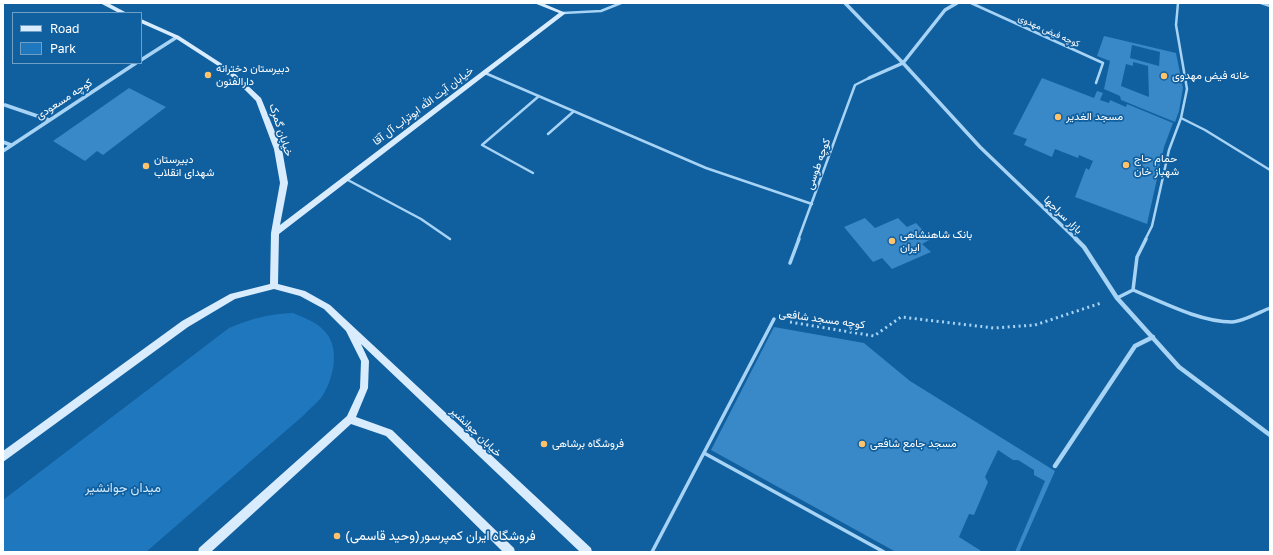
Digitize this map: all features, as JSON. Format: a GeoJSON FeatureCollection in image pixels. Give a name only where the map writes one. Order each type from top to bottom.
{"type":"FeatureCollection","features":[{"type":"Feature","properties":{"kind":"main road"},"geometry":{"type":"LineString","coordinates":[[103,3],[122,12]]}},
{"type":"Feature","properties":{"kind":"main road"},"geometry":{"type":"LineString","coordinates":[[537,3],[563,13]]}},
{"type":"Feature","properties":{"kind":"main road","name":"خیابان آیت الله ابوتراب آل آقا"},"geometry":{"type":"LineString","coordinates":[[275,233],[563,13]]}},
{"type":"Feature","properties":{"kind":"main road","name":"خیابان گمرک"},"geometry":{"type":"LineString","coordinates":[[142,21],[177,37],[228,70],[259,100],[278,149],[284,183],[275,233],[274,286]]}},
{"type":"Feature","properties":{"kind":"main road"},"geometry":{"type":"LineString","coordinates":[[3,457],[185,324],[233,296],[274,286],[302,293],[327,307],[349,328],[365,361],[364,388],[350,419],[203,552]]}},
{"type":"Feature","properties":{"kind":"main road","name":"خیابان جوانشیر"},"geometry":{"type":"LineString","coordinates":[[349,328],[586,552]]}},
{"type":"Feature","properties":{"kind":"main road"},"geometry":{"type":"LineString","coordinates":[[350,419],[389,433],[510,552]]}},
{"type":"Feature","properties":{"kind":"street","name":"بازار سراجها"},"geometry":{"type":"LineString","coordinates":[[845,3],[903,63],[980,147],[1084,247],[1117,298],[1179,367],[1270,435]]}},
{"type":"Feature","properties":{"kind":"street"},"geometry":{"type":"LineString","coordinates":[[869,78],[903,63],[945,10],[957,3]]}},
{"type":"Feature","properties":{"kind":"street"},"geometry":{"type":"LineString","coordinates":[[142,59],[177,37]]}},
{"type":"Feature","properties":{"kind":"street","name":"کوچه مسعودی"},"geometry":{"type":"LineString","coordinates":[[3,151],[134,64]]}},
{"type":"Feature","properties":{"kind":"street"},"geometry":{"type":"LineString","coordinates":[[5,105],[49,120]]}},
{"type":"Feature","properties":{"kind":"street"},"geometry":{"type":"LineString","coordinates":[[3,142],[11,145]]}},
{"type":"Feature","properties":{"kind":"street"},"geometry":{"type":"LineString","coordinates":[[1055,466],[1135,346],[1153,337]]}},
{"type":"Feature","properties":{"kind":"lane"},"geometry":{"type":"LineString","coordinates":[[563,13],[601,11],[621,3]]}},
{"type":"Feature","properties":{"kind":"lane","name":"کوچه فیض مهدوی"},"geometry":{"type":"LineString","coordinates":[[971,3],[1103,63],[1096,83]]}},
{"type":"Feature","properties":{"kind":"lane"},"geometry":{"type":"LineString","coordinates":[[1133,290],[1137,257],[1152,226],[1169,150],[1181,118],[1187,89],[1176,25],[1178,3]]}},
{"type":"Feature","properties":{"kind":"lane"},"geometry":{"type":"LineString","coordinates":[[1261,3],[1270,6]]}},
{"type":"Feature","properties":{"kind":"lane"},"geometry":{"type":"LineString","coordinates":[[485,72],[573,112],[706,168],[812,204]]}},
{"type":"Feature","properties":{"kind":"lane","name":"کوچه طوسی"},"geometry":{"type":"LineString","coordinates":[[790,263],[855,85],[869,78]]}},
{"type":"Feature","properties":{"kind":"lane"},"geometry":{"type":"LineString","coordinates":[[533,173],[482,146],[539,96]]}},
{"type":"Feature","properties":{"kind":"lane"},"geometry":{"type":"LineString","coordinates":[[548,134],[573,112]]}},
{"type":"Feature","properties":{"kind":"lane"},"geometry":{"type":"LineString","coordinates":[[1181,118],[1205,130],[1270,170]]}},
{"type":"Feature","properties":{"kind":"lane"},"geometry":{"type":"LineString","coordinates":[[346,179],[421,219],[450,239]]}},
{"type":"Feature","properties":{"kind":"lane"},"geometry":{"type":"LineString","coordinates":[[1117,298],[1133,290],[1198,316],[1234,322],[1270,308]]}},
{"type":"Feature","properties":{"kind":"lane","name":"کوچه مسجد شافعی"},"geometry":{"type":"LineString","coordinates":[[652,552],[774,319]]}},
{"type":"Feature","properties":{"kind":"lane"},"geometry":{"type":"LineString","coordinates":[[704,453],[884,552]]}},
{"type":"Feature","properties":{"kind":"path","name":"کوچه مسجد شافعی"},"geometry":{"type":"LineString","coordinates":[[774,319],[874,336],[901,317],[994,328],[1035,325],[1073,311],[1117,298]]}},
{"type":"Feature","properties":{"kind":"green space","name":"میدان جوانشیر"},"geometry":{"type":"Polygon","coordinates":[[[293,313],[312,321],[324,330],[331,341],[334,357],[332,375],[321,398],[304,415],[146,552],[3,552],[3,500],[229,328],[276,314],[293,313]]]}},
{"type":"Feature","properties":{"kind":"building","name":"خانه فیض مهدوی"},"geometry":{"type":"Polygon","coordinates":[[[1104,36],[1176,53],[1183,88],[1179,111],[1175,122],[1121,100],[1120,96],[1104,89],[1110,61],[1097,56],[1104,36]],[[1132,45],[1130,58],[1159,66],[1160,52],[1132,45]],[[1133,62],[1133,66],[1126,64],[1121,86],[1149,97],[1148,66],[1133,62]]]}},
{"type":"Feature","properties":{"kind":"building","name":"حمام حاج شهباز خان"},"geometry":{"type":"Polygon","coordinates":[[[1042,78],[1094,98],[1097,91],[1103,93],[1100,100],[1109,103],[1110,100],[1126,107],[1127,104],[1173,123],[1164,147],[1147,224],[1075,197],[1086,168],[1089,170],[1093,161],[1079,155],[1078,158],[1055,149],[1052,157],[1024,145],[1027,139],[1013,134],[1042,78]]]}},
{"type":"Feature","properties":{"kind":"building"},"geometry":{"type":"Polygon","coordinates":[[[129,88],[166,107],[103,155],[97,151],[85,161],[53,141],[129,88]]]}},
{"type":"Feature","properties":{"kind":"building","name":"بانک شاهنشاهی ایران"},"geometry":{"type":"Polygon","coordinates":[[[865,218],[875,228],[898,218],[907,227],[916,223],[931,239],[922,244],[931,252],[892,269],[882,258],[873,262],[844,227],[865,218]]]}},
{"type":"Feature","properties":{"kind":"building","name":"مسجد جامع شافعی"},"geometry":{"type":"Polygon","coordinates":[[[774,327],[864,343],[910,381],[1055,471],[1019,552],[1015,552],[1045,481],[1034,475],[1034,470],[1018,460],[1013,460],[998,450],[985,477],[988,482],[974,515],[969,514],[959,537],[983,552],[896,552],[711,450],[774,327]]]}},
{"type":"Feature","properties":{"kind":"place","name":"دبیرستان دخترانه دارالفنون"},"geometry":{"type":"Point","coordinates":[208,75]}},
{"type":"Feature","properties":{"kind":"place","name":"خانه فیض مهدوی"},"geometry":{"type":"Point","coordinates":[1164,76]}},
{"type":"Feature","properties":{"kind":"place","name":"مسجد الغدیر"},"geometry":{"type":"Point","coordinates":[1058,117]}},
{"type":"Feature","properties":{"kind":"place","name":"حمام حاج شهباز خان"},"geometry":{"type":"Point","coordinates":[1126,165]}},
{"type":"Feature","properties":{"kind":"place","name":"دبیرستان شهدای انقلاب"},"geometry":{"type":"Point","coordinates":[146,166]}},
{"type":"Feature","properties":{"kind":"place","name":"بانک شاهنشاهی ایران"},"geometry":{"type":"Point","coordinates":[892,241]}},
{"type":"Feature","properties":{"kind":"place","name":"فروشگاه برشاهی"},"geometry":{"type":"Point","coordinates":[544,444]}},
{"type":"Feature","properties":{"kind":"place","name":"مسجد جامع شافعی"},"geometry":{"type":"Point","coordinates":[862,444]}},
{"type":"Feature","properties":{"kind":"place","name":"فروشگاه ایران کمپرسور(وحید قاسمی)"},"geometry":{"type":"Point","coordinates":[337,536]}}]}
